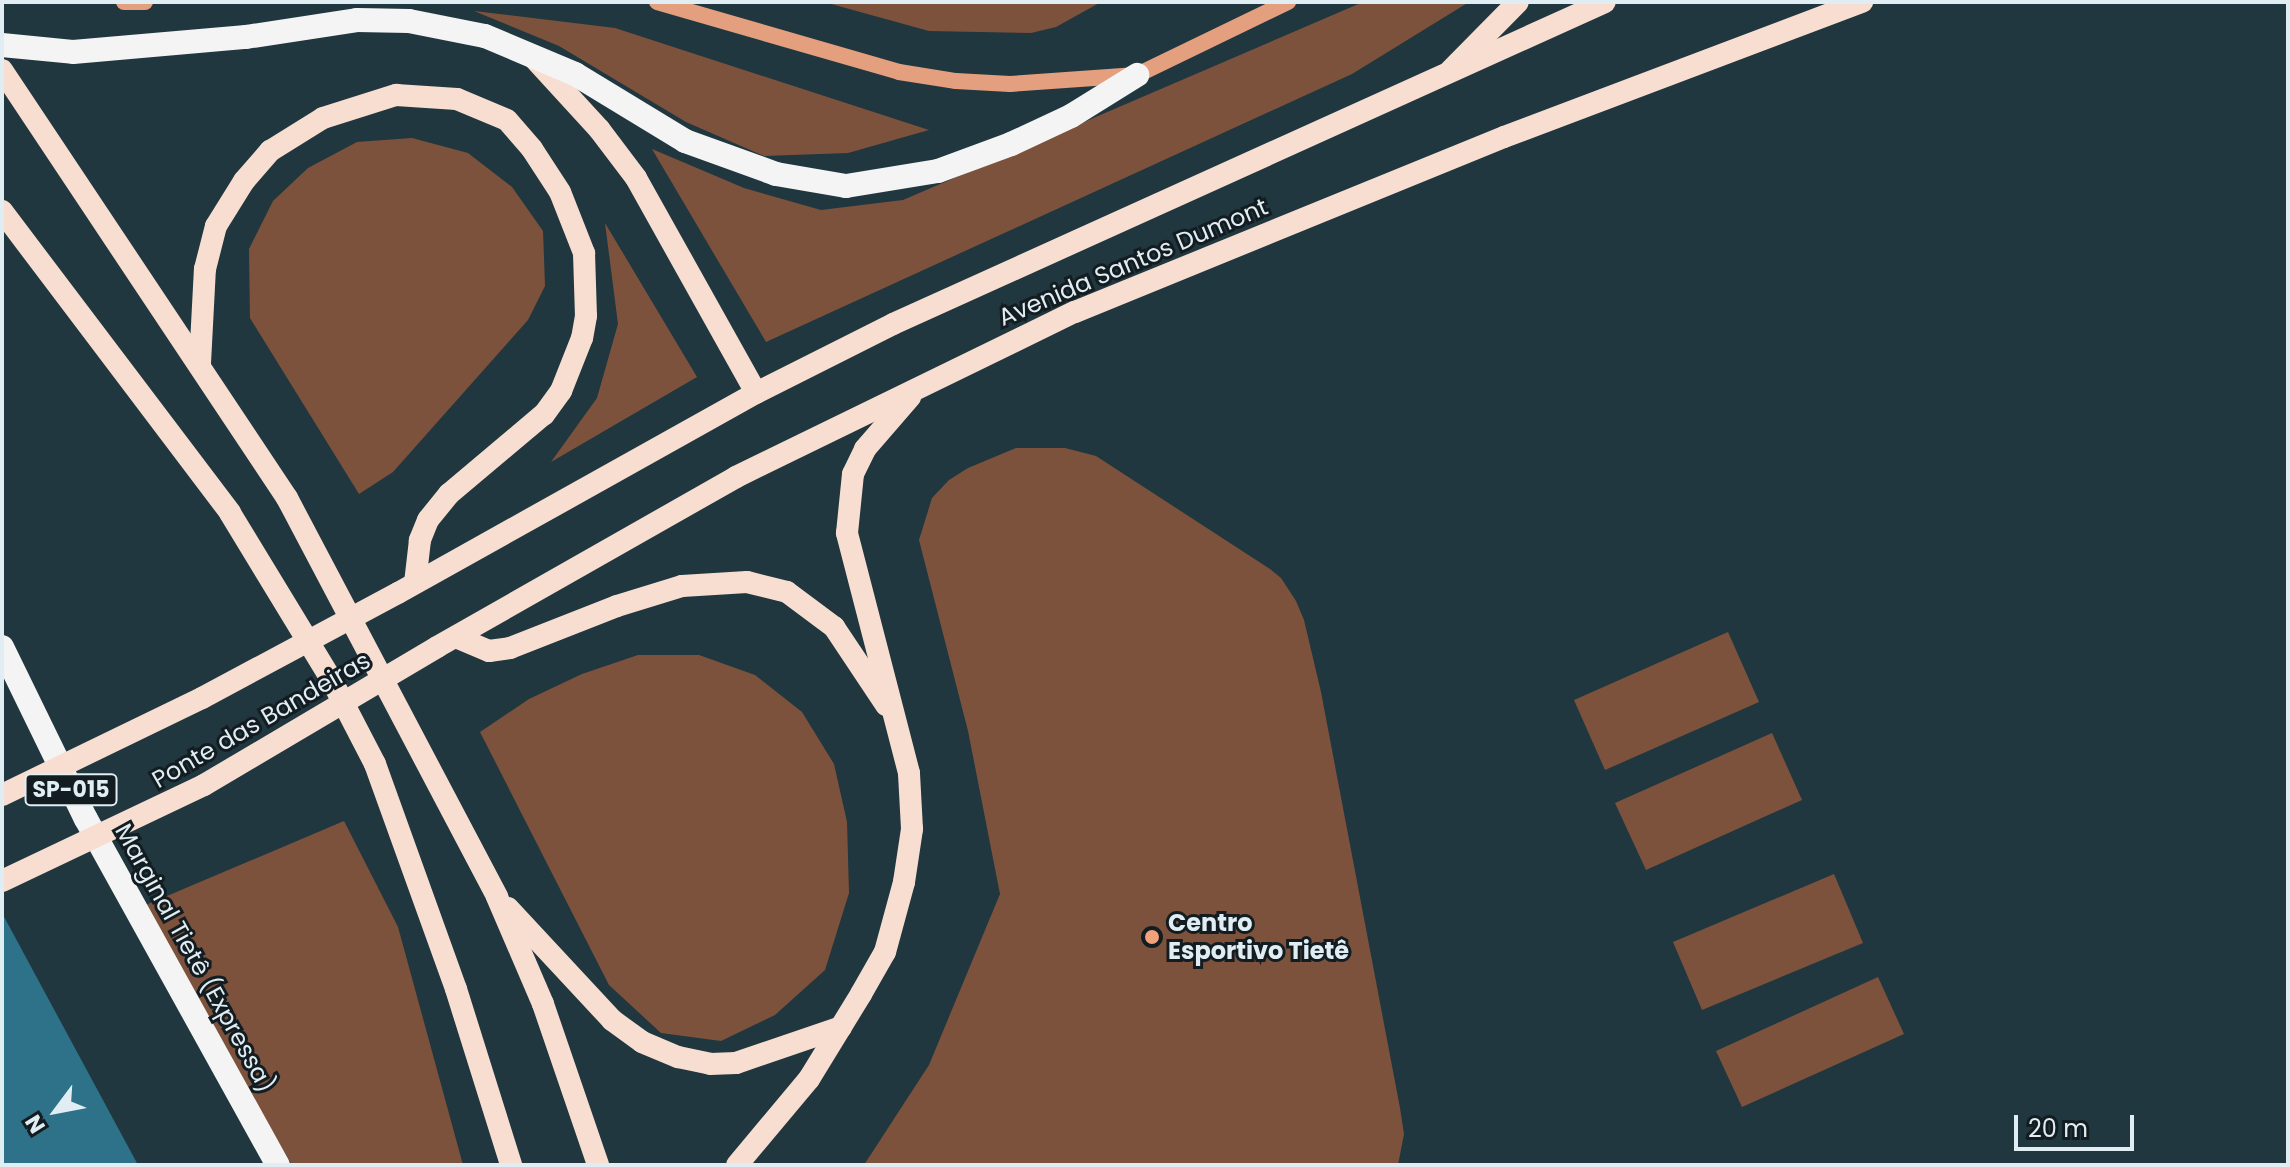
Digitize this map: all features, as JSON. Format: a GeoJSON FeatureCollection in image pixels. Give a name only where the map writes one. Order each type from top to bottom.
{"type":"FeatureCollection","features":[{"type":"Feature","properties":{"kind":"highway"},"geometry":{"type":"LineString","coordinates":[[1446,77],[1474,43],[1518,2]]}},
{"type":"Feature","properties":{"kind":"highway","name":"Avenida Santos Dumont"},"geometry":{"type":"LineString","coordinates":[[407,588],[756,393],[893,324],[1446,77],[1605,2]]}},
{"type":"Feature","properties":{"kind":"highway","name":"Avenida Santos Dumont"},"geometry":{"type":"LineString","coordinates":[[447,642],[736,477],[929,380],[1075,312],[1490,142],[1862,2]]}},
{"type":"Feature","properties":{"kind":"highway"},"geometry":{"type":"LineString","coordinates":[[2,45],[73,52],[140,48],[357,20],[409,21],[485,36],[575,74],[685,141],[776,174],[846,186],[938,171],[1011,144],[1071,116],[1137,75]]}},
{"type":"Feature","properties":{"kind":"highway"},"geometry":{"type":"LineString","coordinates":[[532,56],[599,129],[636,178],[756,393]]}},
{"type":"Feature","properties":{"kind":"highway"},"geometry":{"type":"LineString","coordinates":[[2,70],[200,363],[287,498],[497,897],[543,1004],[598,1165]]}},
{"type":"Feature","properties":{"kind":"highway"},"geometry":{"type":"LineString","coordinates":[[200,363],[205,269],[216,226],[244,181],[270,151],[323,118],[396,95],[457,99],[507,120],[532,149],[560,192],[584,253],[586,316],[582,338],[561,391],[544,414],[449,494],[428,520],[407,588]]}},
{"type":"Feature","properties":{"kind":"highway"},"geometry":{"type":"LineString","coordinates":[[2,211],[230,513],[332,681],[380,778],[456,989],[511,1165]]}},
{"type":"Feature","properties":{"kind":"highway"},"geometry":{"type":"LineString","coordinates":[[737,1165],[809,1079],[841,1027],[885,952],[904,882],[912,829],[909,773],[847,533],[853,474],[865,449],[896,409],[929,380]]}},
{"type":"Feature","properties":{"kind":"highway"},"geometry":{"type":"LineString","coordinates":[[447,642],[489,651],[510,648],[617,606],[682,586],[747,582],[787,592],[834,627],[870,677],[898,726]]}},
{"type":"Feature","properties":{"kind":"highway","name":"Ponte das Bandeiras"},"geometry":{"type":"LineString","coordinates":[[2,795],[189,705],[407,588]]}},
{"type":"Feature","properties":{"kind":"highway","name":"Ponte das Bandeiras"},"geometry":{"type":"LineString","coordinates":[[2,881],[191,792],[447,642]]}},
{"type":"Feature","properties":{"kind":"highway","name":"Marginal Tietê (Expressa)"},"geometry":{"type":"LineString","coordinates":[[2,647],[86,819],[278,1165]]}},
{"type":"Feature","properties":{"kind":"highway"},"geometry":{"type":"LineString","coordinates":[[497,897],[612,1020],[642,1042],[678,1057],[710,1064],[736,1063],[841,1027]]}},
{"type":"Feature","properties":{"kind":"main road"},"geometry":{"type":"LineString","coordinates":[[124,2],[145,2]]}},
{"type":"Feature","properties":{"kind":"main road"},"geometry":{"type":"LineString","coordinates":[[657,2],[899,72],[956,81],[1010,84],[1137,75],[1288,2]]}},
{"type":"Feature","properties":{"kind":"shaded area"},"geometry":{"type":"Polygon","coordinates":[[[824,2],[1101,2],[1056,27],[1031,33],[929,31],[824,2]]]}},
{"type":"Feature","properties":{"kind":"shaded area"},"geometry":{"type":"Polygon","coordinates":[[[1363,2],[1469,2],[1352,74],[766,342],[652,149],[744,188],[821,210],[903,200],[1363,2]]]}},
{"type":"Feature","properties":{"kind":"shaded area"},"geometry":{"type":"Polygon","coordinates":[[[474,11],[615,28],[929,130],[848,153],[764,156],[686,122],[559,46],[474,11]]]}},
{"type":"Feature","properties":{"kind":"shaded area"},"geometry":{"type":"Polygon","coordinates":[[[412,138],[468,153],[512,187],[543,231],[545,286],[528,320],[393,472],[359,494],[250,318],[249,249],[273,201],[308,168],[357,142],[412,138]]]}},
{"type":"Feature","properties":{"kind":"shaded area"},"geometry":{"type":"Polygon","coordinates":[[[605,223],[697,377],[551,462],[597,398],[618,324],[605,223]]]}},
{"type":"Feature","properties":{"kind":"shaded area"},"geometry":{"type":"Polygon","coordinates":[[[1016,448],[1065,448],[1096,456],[1270,569],[1281,578],[1296,601],[1304,620],[1321,692],[1400,1108],[1404,1134],[1398,1165],[864,1165],[929,1065],[1000,894],[968,731],[919,540],[932,498],[949,480],[968,468],[1016,448]]]}},
{"type":"Feature","properties":{"kind":"shaded area"},"geometry":{"type":"Polygon","coordinates":[[[1728,632],[1759,702],[1605,770],[1574,700],[1728,632]]]}},
{"type":"Feature","properties":{"kind":"shaded area"},"geometry":{"type":"Polygon","coordinates":[[[638,655],[699,655],[755,675],[802,712],[834,764],[847,822],[849,893],[825,970],[775,1015],[721,1041],[661,1033],[609,985],[480,732],[529,699],[582,674],[638,655]]]}},
{"type":"Feature","properties":{"kind":"shaded area"},"geometry":{"type":"Polygon","coordinates":[[[1772,733],[1802,800],[1646,870],[1615,803],[1772,733]]]}},
{"type":"Feature","properties":{"kind":"shaded area"},"geometry":{"type":"Polygon","coordinates":[[[344,821],[398,927],[463,1165],[292,1165],[141,907],[344,821]]]}},
{"type":"Feature","properties":{"kind":"shaded area"},"geometry":{"type":"Polygon","coordinates":[[[1834,874],[1863,943],[1702,1010],[1673,942],[1834,874]]]}},
{"type":"Feature","properties":{"kind":"shaded area"},"geometry":{"type":"Polygon","coordinates":[[[1878,977],[1904,1034],[1742,1107],[1716,1051],[1878,977]]]}},
{"type":"Feature","properties":{"kind":"water"},"geometry":{"type":"Polygon","coordinates":[[[2,913],[138,1165],[2,1165],[2,913]]]}},
{"type":"Feature","properties":{"kind":"place","name":"Centro Esportivo Tietê"},"geometry":{"type":"Point","coordinates":[1152,937]}}]}
